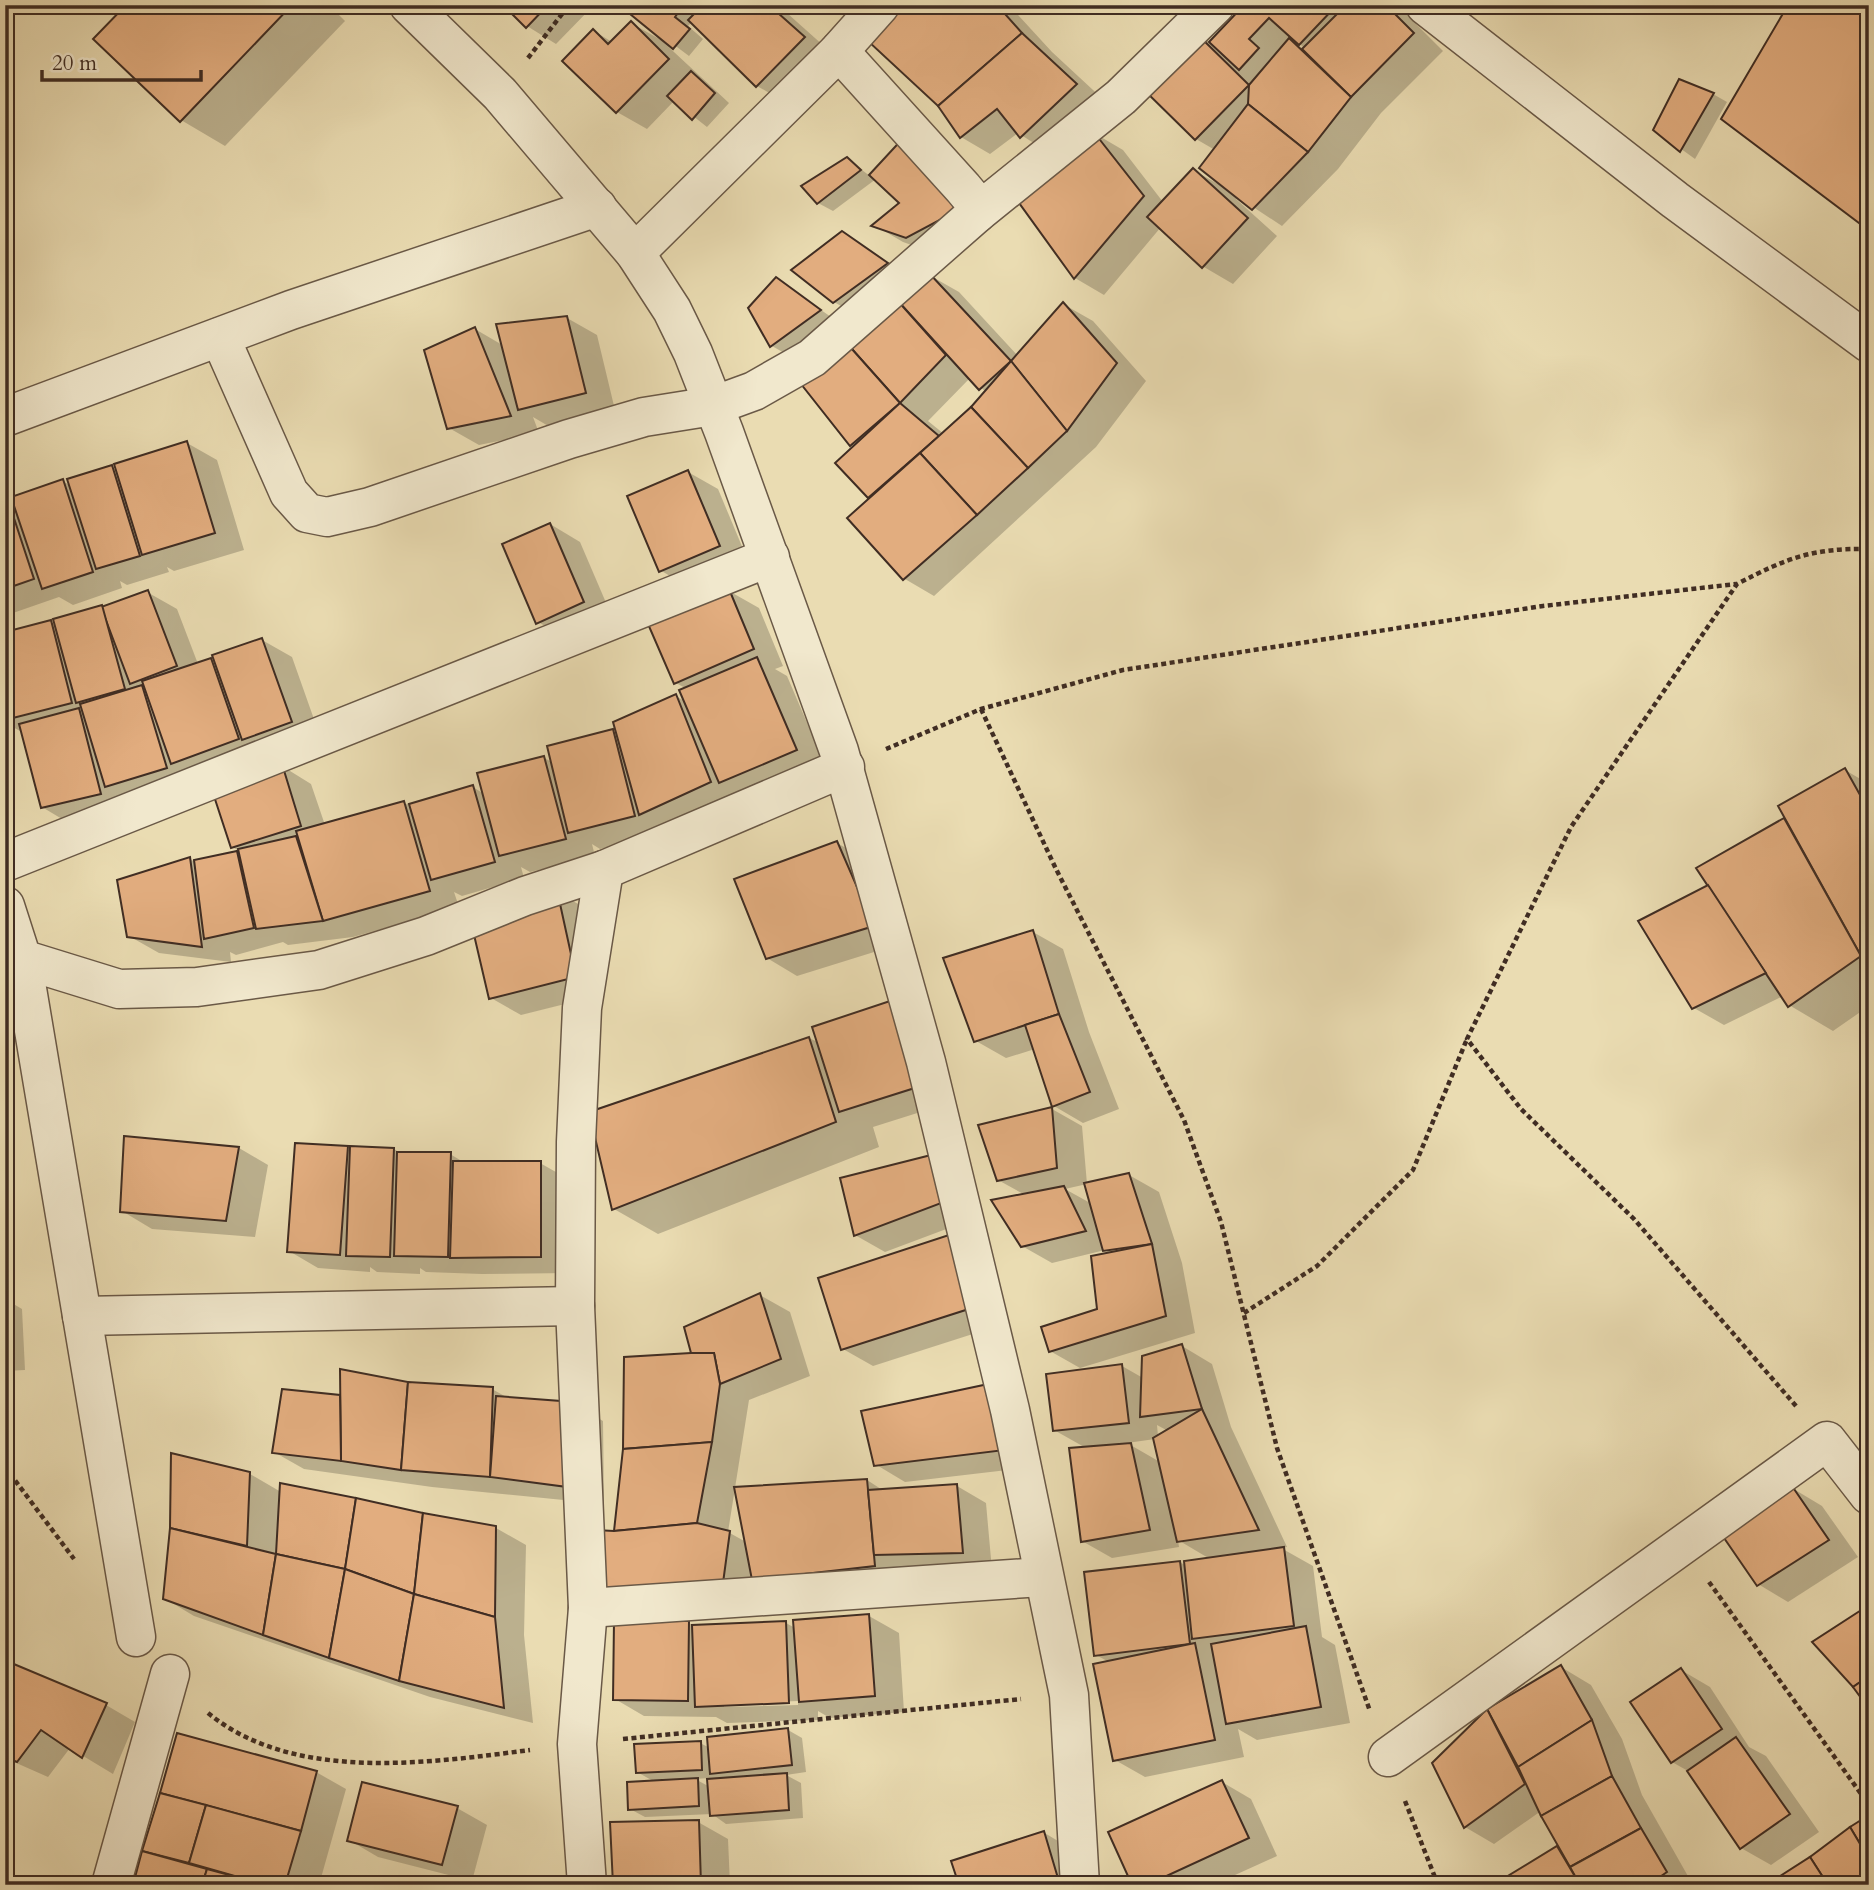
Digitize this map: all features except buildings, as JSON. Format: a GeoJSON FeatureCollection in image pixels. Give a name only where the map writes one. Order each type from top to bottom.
{"type":"FeatureCollection","features":[{"type":"Feature","properties":{"kind":"street"},"geometry":{"type":"LineString","coordinates":[[409,5],[500,94],[635,253],[672,310],[713,406],[845,767],[930,1075],[1010,1410],[1042,1577],[1069,1695],[1080,1885]]}},
{"type":"Feature","properties":{"kind":"street"},"geometry":{"type":"LineString","coordinates":[[635,253],[839,51],[880,5]]}},
{"type":"Feature","properties":{"kind":"street"},"geometry":{"type":"LineString","coordinates":[[220,337],[289,493],[307,513],[327,517],[370,507],[569,439],[644,417],[713,406],[754,391],[812,358],[977,213],[1121,97],[1215,5]]}},
{"type":"Feature","properties":{"kind":"street"},"geometry":{"type":"LineString","coordinates":[[1425,5],[1675,200],[1869,342]]}},
{"type":"Feature","properties":{"kind":"street"},"geometry":{"type":"LineString","coordinates":[[839,51],[963,188],[973,201],[977,213]]}},
{"type":"Feature","properties":{"kind":"street"},"geometry":{"type":"LineString","coordinates":[[5,417],[220,337],[597,207]]}},
{"type":"Feature","properties":{"kind":"street"},"geometry":{"type":"LineString","coordinates":[[5,862],[770,557]]}},
{"type":"Feature","properties":{"kind":"street"},"geometry":{"type":"LineString","coordinates":[[22,959],[119,989],[197,986],[319,970],[426,936],[525,896],[604,870],[845,767]]}},
{"type":"Feature","properties":{"kind":"street"},"geometry":{"type":"LineString","coordinates":[[587,1885],[577,1744],[588,1608],[575,1306],[576,1142],[582,1008],[604,870]]}},
{"type":"Feature","properties":{"kind":"street"},"geometry":{"type":"LineString","coordinates":[[5,906],[22,959],[136,1637]]}},
{"type":"Feature","properties":{"kind":"street"},"geometry":{"type":"LineString","coordinates":[[82,1317],[575,1306]]}},
{"type":"Feature","properties":{"kind":"street"},"geometry":{"type":"LineString","coordinates":[[1388,1757],[1827,1441],[1869,1495]]}},
{"type":"Feature","properties":{"kind":"street"},"geometry":{"type":"LineString","coordinates":[[588,1608],[1042,1577]]}},
{"type":"Feature","properties":{"kind":"street"},"geometry":{"type":"LineString","coordinates":[[111,1885],[170,1674]]}},
{"type":"Feature","properties":{"kind":"path"},"geometry":{"type":"LineString","coordinates":[[500,94],[569,5]]}},
{"type":"Feature","properties":{"kind":"path"},"geometry":{"type":"LineString","coordinates":[[845,767],[981,709],[1123,670],[1543,606],[1737,584],[1778,563],[1828,548],[1869,549]]}},
{"type":"Feature","properties":{"kind":"path"},"geometry":{"type":"LineString","coordinates":[[1244,1313],[1317,1266],[1413,1170],[1467,1039],[1571,827],[1737,584]]}},
{"type":"Feature","properties":{"kind":"path"},"geometry":{"type":"LineString","coordinates":[[981,709],[1056,869],[1184,1120],[1222,1222],[1277,1448],[1388,1757],[1438,1885]]}},
{"type":"Feature","properties":{"kind":"path"},"geometry":{"type":"LineString","coordinates":[[1467,1039],[1521,1110],[1634,1219],[1827,1441]]}},
{"type":"Feature","properties":{"kind":"path"},"geometry":{"type":"LineString","coordinates":[[5,1467],[78,1564]]}},
{"type":"Feature","properties":{"kind":"path"},"geometry":{"type":"LineString","coordinates":[[1682,1545],[1869,1805]]}},
{"type":"Feature","properties":{"kind":"path"},"geometry":{"type":"LineString","coordinates":[[170,1674],[190,1698],[222,1724],[244,1736],[266,1747],[328,1760],[435,1762],[577,1744],[1069,1695]]}}]}
